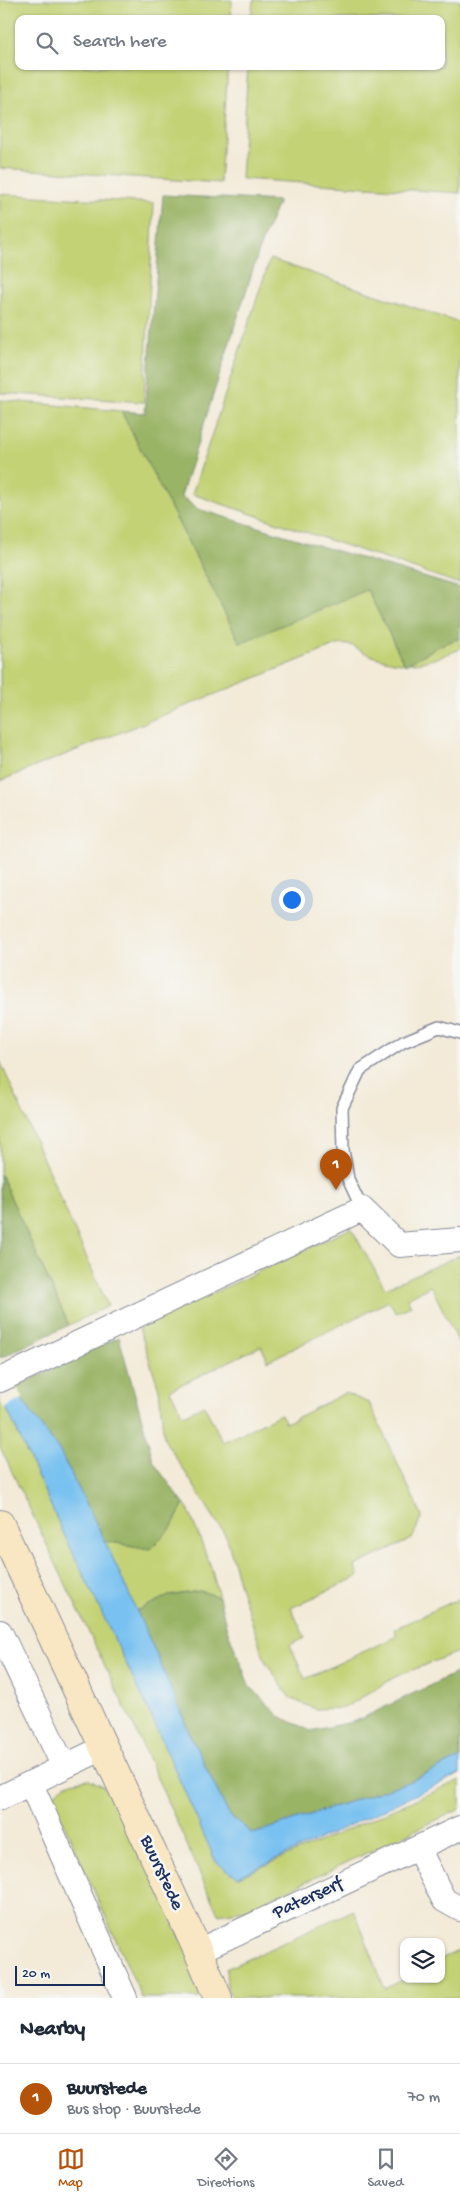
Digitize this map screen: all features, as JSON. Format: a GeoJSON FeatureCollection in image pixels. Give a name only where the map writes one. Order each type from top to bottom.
{"type":"FeatureCollection","features":[{"type":"Feature","properties":{"kind":"street"},"geometry":{"type":"LineString","coordinates":[[0,1380],[362,1209],[399,1245],[460,1240]]}},
{"type":"Feature","properties":{"kind":"street","name":"Buurstede"},"geometry":{"type":"LineString","coordinates":[[0,1524],[218,1998]]}},
{"type":"Feature","properties":{"kind":"street"},"geometry":{"type":"LineString","coordinates":[[0,1632],[64,1767]]}},
{"type":"Feature","properties":{"kind":"street"},"geometry":{"type":"LineString","coordinates":[[0,1798],[103,1748]]}},
{"type":"Feature","properties":{"kind":"street"},"geometry":{"type":"LineString","coordinates":[[31,1784],[125,1998]]}},
{"type":"Feature","properties":{"kind":"street","name":"Paterserf"},"geometry":{"type":"LineString","coordinates":[[198,1951],[460,1828]]}},
{"type":"Feature","properties":{"kind":"street"},"geometry":{"type":"LineString","coordinates":[[418,1848],[444,1900],[460,1909]]}},
{"type":"Feature","properties":{"kind":"lane"},"geometry":{"type":"LineString","coordinates":[[362,1209],[348,1179],[343,1150],[342,1108],[360,1070],[402,1042],[438,1027],[460,1033]]}},
{"type":"Feature","properties":{"kind":"green space"},"geometry":{"type":"Polygon","coordinates":[[[0,0],[232,0],[231,15],[15,15],[15,70],[228,70],[220,183],[0,168],[0,0]]]}},
{"type":"Feature","properties":{"kind":"green space"},"geometry":{"type":"Polygon","coordinates":[[[253,0],[460,0],[460,193],[241,179],[248,70],[445,70],[445,15],[251,15],[253,0]]]}},
{"type":"Feature","properties":{"kind":"green space"},"geometry":{"type":"Polygon","coordinates":[[[0,194],[154,203],[144,402],[0,393],[0,194]]]}},
{"type":"Feature","properties":{"kind":"green space"},"geometry":{"type":"Polygon","coordinates":[[[163,195],[279,201],[261,244],[181,496],[198,509],[460,588],[460,638],[441,645],[405,665],[367,590],[240,643],[121,411],[145,413],[163,195]]]}},
{"type":"Feature","properties":{"kind":"green space"},"geometry":{"type":"Polygon","coordinates":[[[270,259],[460,323],[460,584],[192,494],[270,259]]]}},
{"type":"Feature","properties":{"kind":"green space"},"geometry":{"type":"Polygon","coordinates":[[[0,400],[121,411],[240,643],[367,589],[404,663],[383,659],[352,646],[337,645],[0,781],[0,400]]]}},
{"type":"Feature","properties":{"kind":"green space"},"geometry":{"type":"Polygon","coordinates":[[[460,638],[460,649],[425,661],[408,663],[441,645],[460,638]]]}},
{"type":"Feature","properties":{"kind":"green space"},"geometry":{"type":"Polygon","coordinates":[[[0,1061],[108,1306],[69,1325],[0,1174],[0,1061]]]}},
{"type":"Feature","properties":{"kind":"green space"},"geometry":{"type":"Polygon","coordinates":[[[0,1174],[69,1325],[0,1358],[0,1174]]]}},
{"type":"Feature","properties":{"kind":"green space"},"geometry":{"type":"Polygon","coordinates":[[[351,1228],[385,1288],[460,1255],[460,1345],[431,1286],[407,1298],[411,1306],[396,1313],[389,1301],[268,1361],[261,1346],[170,1390],[183,1415],[204,1405],[223,1442],[281,1414],[286,1423],[345,1393],[369,1403],[422,1516],[412,1539],[355,1566],[359,1576],[291,1608],[305,1638],[290,1645],[305,1679],[397,1636],[394,1629],[460,1598],[460,1651],[395,1677],[344,1708],[315,1709],[290,1698],[265,1661],[240,1586],[227,1538],[164,1439],[159,1389],[139,1328],[351,1228]]]}},
{"type":"Feature","properties":{"kind":"green space"},"geometry":{"type":"Polygon","coordinates":[[[119,1337],[154,1463],[184,1504],[171,1528],[150,1549],[105,1541],[59,1450],[13,1388],[119,1337]]]}},
{"type":"Feature","properties":{"kind":"green space"},"geometry":{"type":"Polygon","coordinates":[[[0,1394],[62,1530],[148,1709],[216,1862],[239,1877],[460,1780],[460,1809],[246,1910],[218,1914],[135,1729],[0,1447],[0,1394]]]}},
{"type":"Feature","properties":{"kind":"green space"},"geometry":{"type":"Polygon","coordinates":[[[184,1504],[189,1511],[211,1567],[219,1597],[200,1591],[169,1596],[136,1611],[105,1541],[150,1549],[171,1528],[184,1504]]]}},
{"type":"Feature","properties":{"kind":"green space"},"geometry":{"type":"Polygon","coordinates":[[[200,1591],[219,1597],[227,1629],[249,1685],[279,1716],[311,1731],[356,1721],[460,1671],[460,1758],[411,1781],[253,1834],[229,1815],[191,1737],[136,1611],[169,1596],[200,1591]]]}},
{"type":"Feature","properties":{"kind":"green space"},"geometry":{"type":"Polygon","coordinates":[[[89,1779],[107,1788],[126,1816],[212,1998],[142,1998],[52,1797],[68,1784],[89,1779]]]}},
{"type":"Feature","properties":{"kind":"green space"},"geometry":{"type":"Polygon","coordinates":[[[354,1910],[385,1989],[400,1981],[400,1983],[445,1983],[445,1957],[460,1950],[460,1998],[232,1998],[227,1988],[226,1969],[354,1910]]]}},
{"type":"Feature","properties":{"kind":"water"},"geometry":{"type":"Polygon","coordinates":[[[0,1362],[13,1388],[59,1450],[105,1541],[158,1658],[191,1737],[229,1815],[253,1834],[411,1781],[460,1758],[460,1774],[238,1877],[216,1862],[148,1709],[62,1530],[0,1394],[0,1362]]]}},
{"type":"Feature","properties":{"kind":"pier"},"geometry":{"type":"Polygon","coordinates":[[[0,1360],[23,1398],[4,1409],[0,1400],[0,1360]]]}},
{"type":"Feature","properties":{"kind":"place","name":"Buurstede"},"geometry":{"type":"Point","coordinates":[336,1190]}}]}
